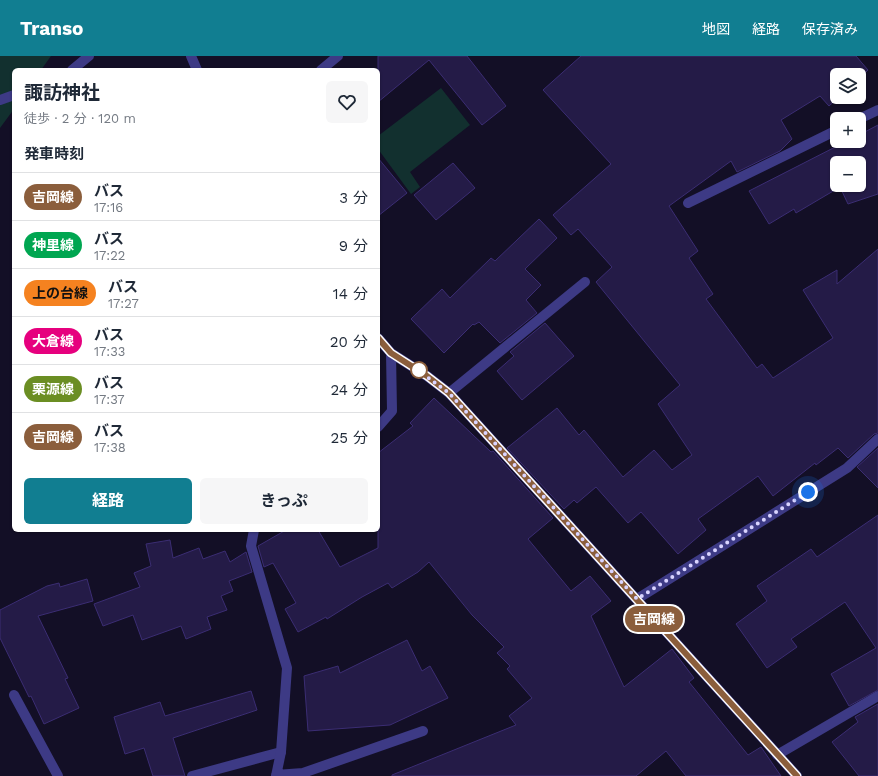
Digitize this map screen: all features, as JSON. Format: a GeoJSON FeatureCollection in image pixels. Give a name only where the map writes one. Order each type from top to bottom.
{"type":"FeatureCollection","features":[{"type":"Feature","properties":{"kind":"street"},"geometry":{"type":"LineString","coordinates":[[74,68],[89,56]]}},
{"type":"Feature","properties":{"kind":"street"},"geometry":{"type":"LineString","coordinates":[[191,56],[196,68]]}},
{"type":"Feature","properties":{"kind":"street"},"geometry":{"type":"LineString","coordinates":[[323,68],[338,56]]}},
{"type":"Feature","properties":{"kind":"street"},"geometry":{"type":"LineString","coordinates":[[0,100],[12,96]]}},
{"type":"Feature","properties":{"kind":"street"},"geometry":{"type":"LineString","coordinates":[[866,116],[878,110]]}},
{"type":"Feature","properties":{"kind":"street"},"geometry":{"type":"LineString","coordinates":[[688,203],[830,133]]}},
{"type":"Feature","properties":{"kind":"street"},"geometry":{"type":"LineString","coordinates":[[449,393],[585,282]]}},
{"type":"Feature","properties":{"kind":"street"},"geometry":{"type":"LineString","coordinates":[[380,340],[391,353],[427,376],[449,393],[798,776]]}},
{"type":"Feature","properties":{"kind":"street"},"geometry":{"type":"LineString","coordinates":[[380,425],[392,411],[391,353]]}},
{"type":"Feature","properties":{"kind":"street"},"geometry":{"type":"LineString","coordinates":[[637,599],[847,468],[878,439]]}},
{"type":"Feature","properties":{"kind":"street"},"geometry":{"type":"LineString","coordinates":[[254,532],[251,546],[287,668],[281,752],[276,775],[303,773],[423,730]]}},
{"type":"Feature","properties":{"kind":"street"},"geometry":{"type":"LineString","coordinates":[[14,695],[58,776]]}},
{"type":"Feature","properties":{"kind":"street"},"geometry":{"type":"LineString","coordinates":[[778,755],[878,696]]}},
{"type":"Feature","properties":{"kind":"street"},"geometry":{"type":"LineString","coordinates":[[192,776],[281,752]]}},
{"type":"Feature","properties":{"kind":"green space"},"geometry":{"type":"Polygon","coordinates":[[[0,56],[51,56],[42,68],[12,68],[12,112],[0,128],[0,56]]]}},
{"type":"Feature","properties":{"kind":"green space"},"geometry":{"type":"Polygon","coordinates":[[[441,88],[470,125],[410,172],[420,187],[411,194],[380,152],[380,134],[441,88]]]}},
{"type":"Feature","properties":{"kind":"building"},"geometry":{"type":"Polygon","coordinates":[[[378,56],[467,56],[506,106],[482,125],[429,60],[380,100],[380,68],[378,68],[378,56]]]}},
{"type":"Feature","properties":{"kind":"building"},"geometry":{"type":"Polygon","coordinates":[[[581,56],[856,56],[868,70],[866,72],[866,68],[830,68],[830,104],[831,104],[829,106],[820,96],[781,120],[792,139],[780,151],[737,172],[731,161],[669,206],[698,251],[689,258],[713,294],[706,299],[757,368],[762,364],[773,378],[833,338],[803,290],[837,270],[837,284],[878,249],[878,433],[874,434],[848,458],[838,448],[816,465],[815,463],[773,496],[758,476],[698,519],[706,530],[678,554],[641,512],[628,523],[596,487],[577,503],[574,500],[564,509],[507,448],[557,408],[579,435],[584,430],[623,477],[654,450],[672,470],[692,455],[658,404],[680,385],[596,282],[612,267],[578,229],[571,235],[553,215],[611,164],[543,90],[581,56]]]}},
{"type":"Feature","properties":{"kind":"building"},"geometry":{"type":"Polygon","coordinates":[[[878,125],[878,194],[848,204],[842,192],[866,192],[866,156],[830,156],[830,192],[832,192],[796,213],[794,209],[769,224],[749,191],[833,148],[866,148],[866,131],[878,125]]]}},
{"type":"Feature","properties":{"kind":"building"},"geometry":{"type":"Polygon","coordinates":[[[380,160],[407,193],[380,214],[380,160]]]}},
{"type":"Feature","properties":{"kind":"building"},"geometry":{"type":"Polygon","coordinates":[[[453,163],[475,188],[436,220],[414,195],[453,163]]]}},
{"type":"Feature","properties":{"kind":"building"},"geometry":{"type":"Polygon","coordinates":[[[539,219],[557,238],[525,269],[541,285],[526,300],[537,313],[500,343],[479,322],[474,325],[473,324],[444,353],[411,319],[442,289],[450,298],[491,258],[495,261],[539,219]]]}},
{"type":"Feature","properties":{"kind":"building"},"geometry":{"type":"Polygon","coordinates":[[[545,323],[574,356],[522,400],[497,371],[514,356],[510,352],[545,323]]]}},
{"type":"Feature","properties":{"kind":"building"},"geometry":{"type":"Polygon","coordinates":[[[434,398],[491,452],[493,451],[553,518],[528,539],[571,591],[590,576],[611,601],[591,616],[624,687],[672,649],[694,678],[689,682],[748,755],[761,747],[781,776],[686,776],[666,751],[636,776],[392,776],[516,725],[509,716],[532,698],[507,669],[510,666],[497,653],[504,647],[472,615],[429,562],[418,572],[392,588],[388,583],[327,619],[326,617],[298,632],[285,609],[296,603],[273,563],[264,567],[258,546],[282,532],[319,532],[340,567],[378,548],[378,532],[380,532],[380,451],[413,426],[410,423],[434,398]]]}},
{"type":"Feature","properties":{"kind":"building"},"geometry":{"type":"Polygon","coordinates":[[[878,448],[878,488],[857,467],[878,448]]]}},
{"type":"Feature","properties":{"kind":"building"},"geometry":{"type":"Polygon","coordinates":[[[878,515],[878,690],[849,706],[831,674],[876,648],[845,602],[791,639],[797,647],[767,668],[736,624],[767,601],[757,586],[811,549],[817,557],[878,515]]]}},
{"type":"Feature","properties":{"kind":"building"},"geometry":{"type":"Polygon","coordinates":[[[170,540],[173,558],[199,548],[203,559],[225,551],[230,562],[246,552],[252,572],[229,581],[233,591],[221,596],[227,610],[207,617],[211,629],[186,639],[181,626],[142,640],[133,615],[103,626],[94,604],[140,587],[134,573],[151,566],[146,544],[170,540]]]}},
{"type":"Feature","properties":{"kind":"building"},"geometry":{"type":"Polygon","coordinates":[[[87,579],[93,601],[38,616],[68,678],[65,679],[79,708],[44,724],[0,638],[0,610],[47,586],[59,583],[60,587],[87,579]]]}},
{"type":"Feature","properties":{"kind":"building"},"geometry":{"type":"Polygon","coordinates":[[[407,640],[422,671],[430,666],[448,698],[390,725],[308,731],[304,676],[338,666],[340,673],[407,640]]]}},
{"type":"Feature","properties":{"kind":"building"},"geometry":{"type":"Polygon","coordinates":[[[251,691],[257,710],[173,738],[185,776],[153,776],[144,748],[125,754],[114,717],[160,702],[165,716],[251,691]]]}},
{"type":"Feature","properties":{"kind":"building"},"geometry":{"type":"Polygon","coordinates":[[[878,704],[878,776],[859,776],[832,742],[858,722],[855,717],[878,704]]]}},
{"type":"Feature","properties":{"kind":"bus line","name":"吉岡線"},"geometry":{"type":"LineString","coordinates":[[380,340],[391,353],[427,376],[449,393],[797,776]]}},
{"type":"Feature","properties":{"kind":"route"},"geometry":{"type":"LineString","coordinates":[[419,370],[415,368],[449,393],[637,599],[808,492]]}}]}
